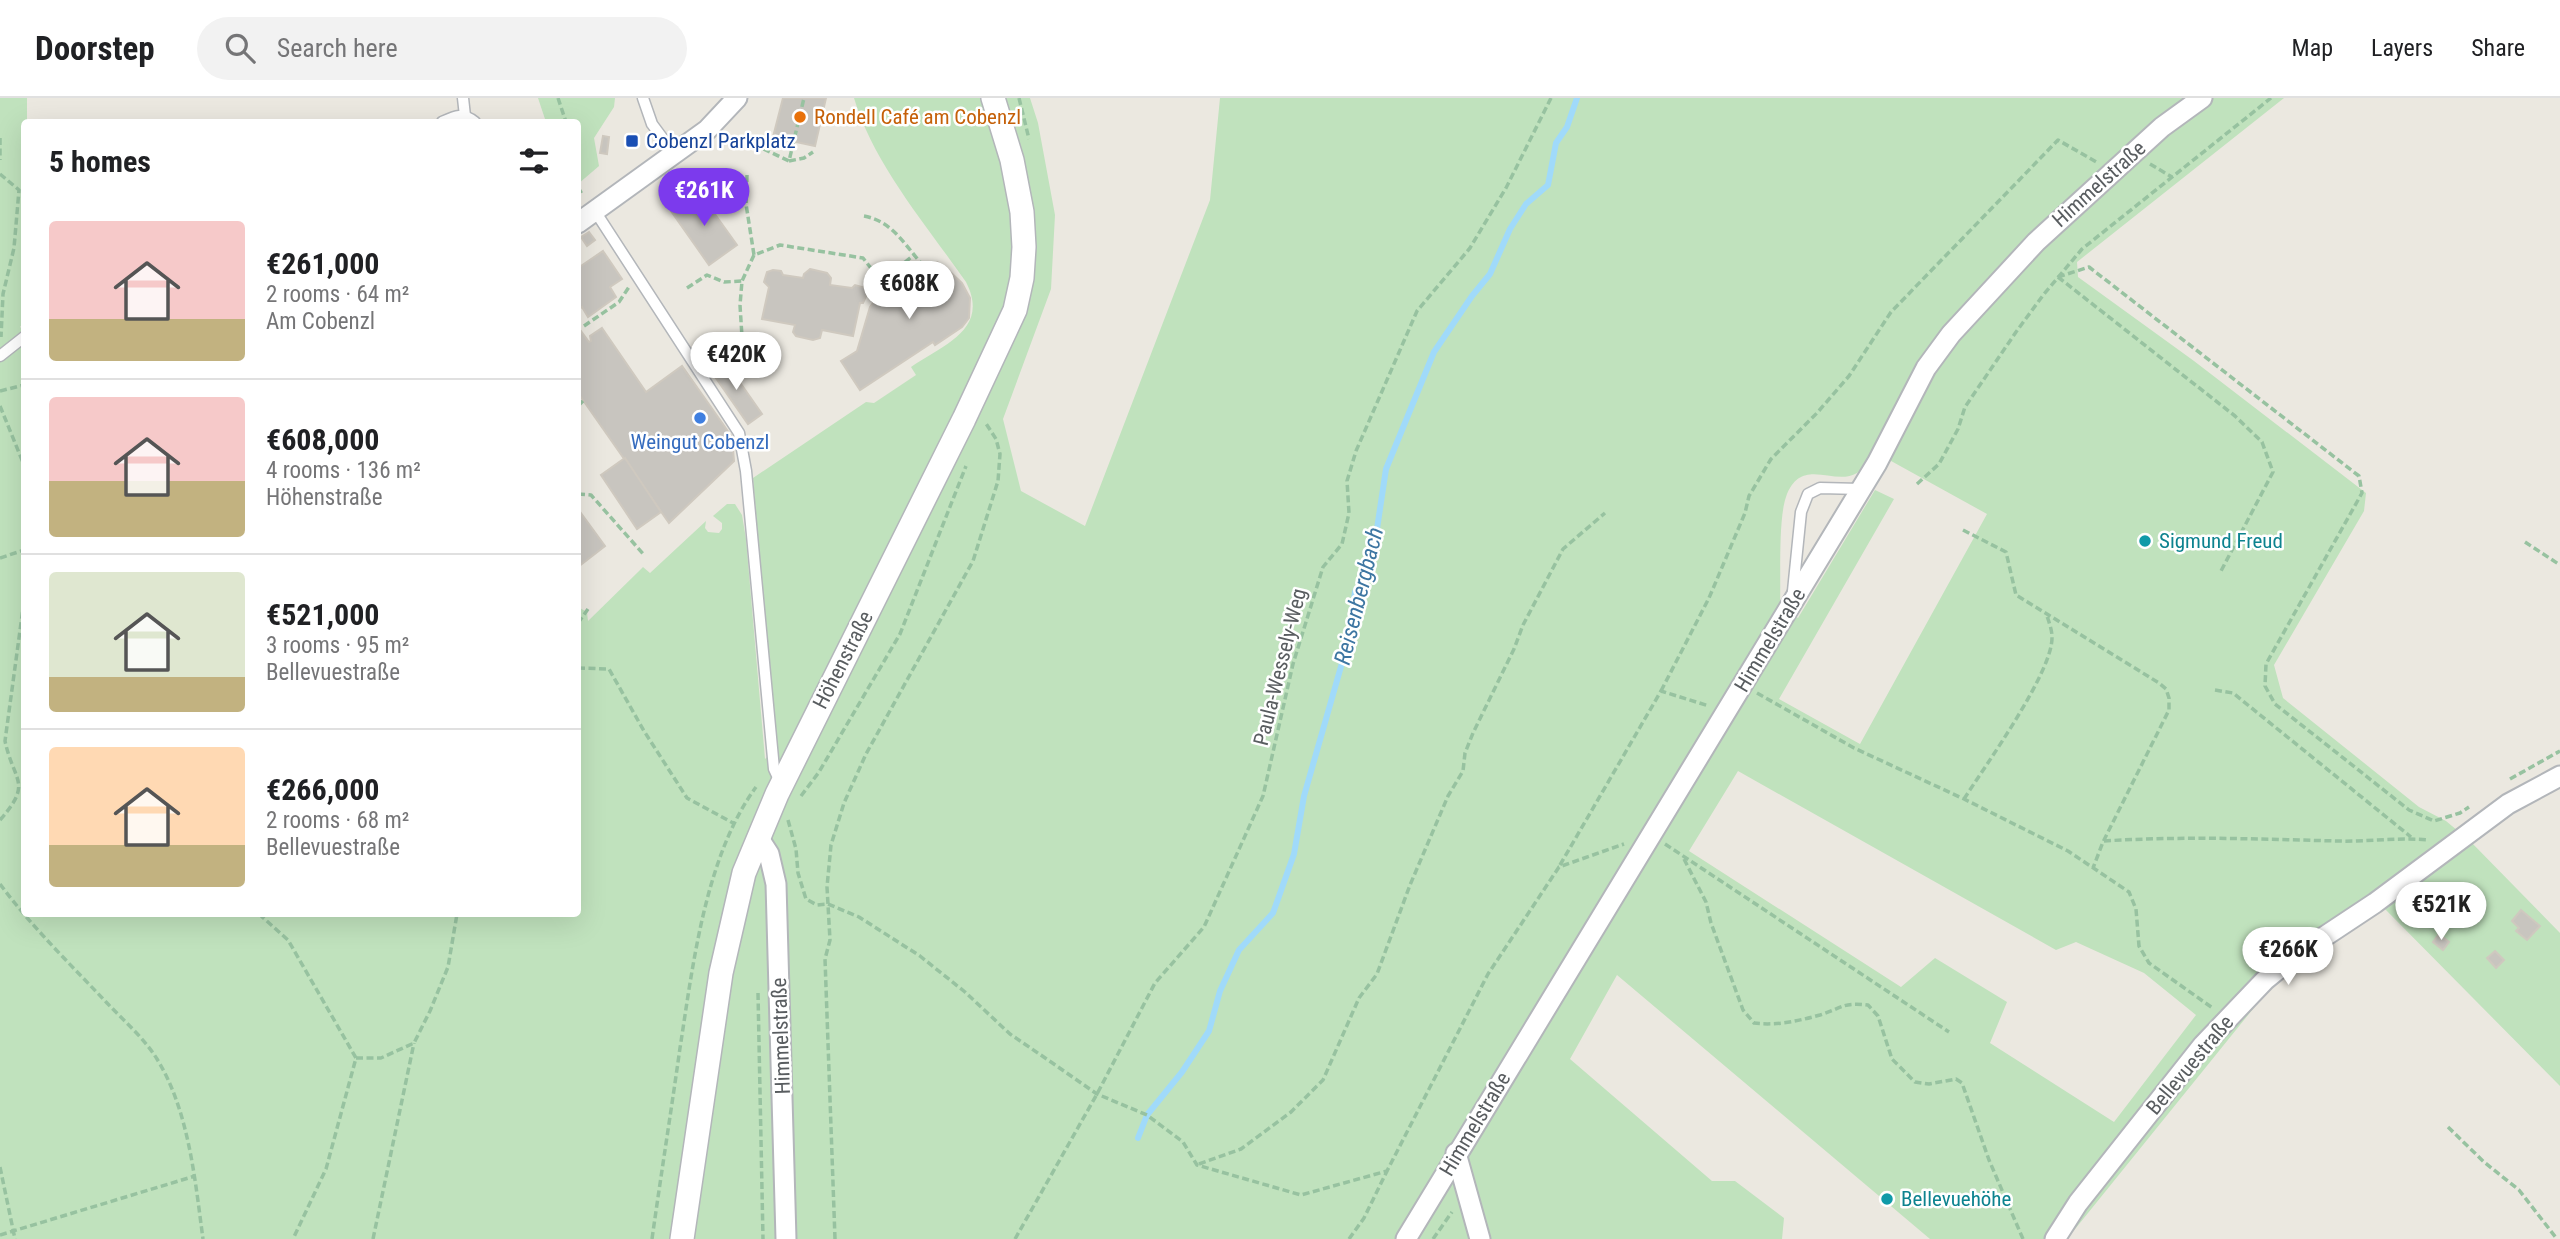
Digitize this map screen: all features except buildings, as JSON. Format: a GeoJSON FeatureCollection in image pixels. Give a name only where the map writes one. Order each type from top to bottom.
{"type":"FeatureCollection","features":[{"type":"Feature","properties":{"kind":"street"},"geometry":{"type":"LineString","coordinates":[[581,221],[676,163],[737,98]]}},
{"type":"Feature","properties":{"kind":"street","name":"Höhenstraße"},"geometry":{"type":"LineString","coordinates":[[682,1239],[726,948],[744,873],[781,785],[1016,310],[1024,247],[1022,212],[1012,160],[993,98]]}},
{"type":"Feature","properties":{"kind":"street","name":"Himmelstraße"},"geometry":{"type":"LineString","coordinates":[[1406,1239],[1456,1153],[1744,685],[1887,445],[1926,368],[1951,334],[2036,242],[2162,127],[2202,98]]}},
{"type":"Feature","properties":{"kind":"street","name":"Bellevuestraße"},"geometry":{"type":"LineString","coordinates":[[2054,1239],[2078,1203],[2203,1045],[2265,979],[2375,903],[2508,804],[2560,776]]}},
{"type":"Feature","properties":{"kind":"street","name":"Himmelstraße"},"geometry":{"type":"LineString","coordinates":[[758,837],[769,854],[776,884],[786,1239]]}},
{"type":"Feature","properties":{"kind":"street"},"geometry":{"type":"LineString","coordinates":[[1456,1153],[1480,1239]]}},
{"type":"Feature","properties":{"kind":"lane"},"geometry":{"type":"LineString","coordinates":[[463,98],[466,116]]}},
{"type":"Feature","properties":{"kind":"lane"},"geometry":{"type":"LineString","coordinates":[[643,98],[652,124],[676,163]]}},
{"type":"Feature","properties":{"kind":"lane"},"geometry":{"type":"LineString","coordinates":[[448,119],[456,115],[470,119]]}},
{"type":"Feature","properties":{"kind":"lane"},"geometry":{"type":"LineString","coordinates":[[596,211],[739,433],[746,471],[774,769],[781,785]]}},
{"type":"Feature","properties":{"kind":"lane"},"geometry":{"type":"LineString","coordinates":[[0,355],[21,339]]}},
{"type":"Feature","properties":{"kind":"lane"},"geometry":{"type":"LineString","coordinates":[[1792,602],[1801,512],[1808,494],[1820,488],[1861,489]]}},
{"type":"Feature","properties":{"kind":"path"},"geometry":{"type":"LineString","coordinates":[[558,98],[565,119]]}},
{"type":"Feature","properties":{"kind":"path"},"geometry":{"type":"LineString","coordinates":[[789,161],[804,98]]}},
{"type":"Feature","properties":{"kind":"path","name":"Paula-Wessely-Weg"},"geometry":{"type":"LineString","coordinates":[[1015,1239],[1155,984],[1204,927],[1263,796],[1293,664],[1323,567],[1342,544],[1349,513],[1347,481],[1356,451],[1417,311],[1471,248],[1506,188],[1550,98]]}},
{"type":"Feature","properties":{"kind":"path"},"geometry":{"type":"LineString","coordinates":[[1917,484],[1938,464],[1958,429],[1965,407],[2016,332],[2082,249],[2271,98]]}},
{"type":"Feature","properties":{"kind":"path"},"geometry":{"type":"LineString","coordinates":[[724,133],[732,145],[753,144],[789,161],[804,158],[813,152]]}},
{"type":"Feature","properties":{"kind":"path"},"geometry":{"type":"LineString","coordinates":[[0,138],[0,160]]}},
{"type":"Feature","properties":{"kind":"path"},"geometry":{"type":"LineString","coordinates":[[1349,1239],[1369,1208],[1488,974],[1559,867],[1661,691],[1709,598],[1756,482],[1771,458],[1817,413],[1849,376],[1891,312],[2058,140],[2102,166]]}},
{"type":"Feature","properties":{"kind":"path"},"geometry":{"type":"LineString","coordinates":[[2132,155],[2172,177]]}},
{"type":"Feature","properties":{"kind":"path"},"geometry":{"type":"LineString","coordinates":[[676,163],[695,194]]}},
{"type":"Feature","properties":{"kind":"path"},"geometry":{"type":"LineString","coordinates":[[0,174],[19,190],[15,248],[3,295],[0,355]]}},
{"type":"Feature","properties":{"kind":"path"},"geometry":{"type":"LineString","coordinates":[[747,175],[746,204],[754,255],[742,281],[742,337],[759,365]]}},
{"type":"Feature","properties":{"kind":"path"},"geometry":{"type":"LineString","coordinates":[[864,216],[877,219],[891,227],[920,262]]}},
{"type":"Feature","properties":{"kind":"path"},"geometry":{"type":"LineString","coordinates":[[754,255],[780,245],[863,258],[881,281],[914,255]]}},
{"type":"Feature","properties":{"kind":"path"},"geometry":{"type":"LineString","coordinates":[[2058,277],[2089,267],[2359,476],[2362,493],[2266,664],[2265,686],[2275,704],[2409,810],[2434,821],[2460,813],[2471,805]]}},
{"type":"Feature","properties":{"kind":"path"},"geometry":{"type":"LineString","coordinates":[[687,288],[707,275],[724,282],[742,281]]}},
{"type":"Feature","properties":{"kind":"path"},"geometry":{"type":"LineString","coordinates":[[2058,277],[2235,416],[2262,442],[2273,472],[2221,572]]}},
{"type":"Feature","properties":{"kind":"path"},"geometry":{"type":"LineString","coordinates":[[584,326],[619,302],[628,288],[640,279]]}},
{"type":"Feature","properties":{"kind":"path"},"geometry":{"type":"LineString","coordinates":[[0,391],[21,386]]}},
{"type":"Feature","properties":{"kind":"path"},"geometry":{"type":"LineString","coordinates":[[0,406],[21,458]]}},
{"type":"Feature","properties":{"kind":"path"},"geometry":{"type":"LineString","coordinates":[[835,1239],[825,959],[830,940],[827,887],[831,845],[844,803],[866,754],[973,561],[998,481],[1000,454],[996,439],[984,420],[979,433]]}},
{"type":"Feature","properties":{"kind":"path"},"geometry":{"type":"LineString","coordinates":[[795,805],[819,772],[900,634],[969,458]]}},
{"type":"Feature","properties":{"kind":"path"},"geometry":{"type":"LineString","coordinates":[[581,494],[591,495],[645,556]]}},
{"type":"Feature","properties":{"kind":"path"},"geometry":{"type":"LineString","coordinates":[[1197,1165],[1241,1149],[1290,1112],[1322,1080],[1359,998],[1377,974],[1410,885],[1448,796],[1464,771],[1465,753],[1473,733],[1523,625],[1563,549],[1605,513]]}},
{"type":"Feature","properties":{"kind":"path"},"geometry":{"type":"LineString","coordinates":[[1963,530],[2006,552],[2016,595],[2166,689],[2169,710],[2103,842],[2093,868]]}},
{"type":"Feature","properties":{"kind":"path"},"geometry":{"type":"LineString","coordinates":[[2525,542],[2560,565]]}},
{"type":"Feature","properties":{"kind":"path"},"geometry":{"type":"LineString","coordinates":[[0,558],[21,551]]}},
{"type":"Feature","properties":{"kind":"path"},"geometry":{"type":"LineString","coordinates":[[581,619],[588,609]]}},
{"type":"Feature","properties":{"kind":"path"},"geometry":{"type":"LineString","coordinates":[[1964,799],[2025,704],[2049,656],[2052,637],[2047,616]]}},
{"type":"Feature","properties":{"kind":"path"},"geometry":{"type":"LineString","coordinates":[[0,820],[15,803],[20,786],[10,763],[5,741],[21,623]]}},
{"type":"Feature","properties":{"kind":"path"},"geometry":{"type":"LineString","coordinates":[[581,668],[609,669],[644,731],[687,798],[735,824]]}},
{"type":"Feature","properties":{"kind":"path"},"geometry":{"type":"LineString","coordinates":[[1744,685],[1854,748],[1964,799],[2068,852],[2129,892],[2136,909],[2139,946],[2149,963],[2228,1019]]}},
{"type":"Feature","properties":{"kind":"path"},"geometry":{"type":"LineString","coordinates":[[2215,690],[2233,693],[2412,838]]}},
{"type":"Feature","properties":{"kind":"path"},"geometry":{"type":"LineString","coordinates":[[1661,691],[1728,711]]}},
{"type":"Feature","properties":{"kind":"path"},"geometry":{"type":"LineString","coordinates":[[2504,783],[2560,751]]}},
{"type":"Feature","properties":{"kind":"path"},"geometry":{"type":"LineString","coordinates":[[652,1239],[694,957],[710,889],[735,824],[758,785]]}},
{"type":"Feature","properties":{"kind":"path"},"geometry":{"type":"LineString","coordinates":[[787,816],[806,899],[817,905],[828,904],[859,917],[920,956],[965,992],[1010,1034],[1097,1094],[1147,1115],[1182,1142],[1197,1165],[1301,1195],[1387,1171]]}},
{"type":"Feature","properties":{"kind":"path"},"geometry":{"type":"LineString","coordinates":[[1559,867],[1652,834],[1949,1032]]}},
{"type":"Feature","properties":{"kind":"path"},"geometry":{"type":"LineString","coordinates":[[2103,842],[2182,837],[2362,842],[2412,838],[2429,840],[2450,848]]}},
{"type":"Feature","properties":{"kind":"path"},"geometry":{"type":"LineString","coordinates":[[1682,856],[1706,902],[1743,1010],[1754,1023],[1773,1026],[1822,1014],[1848,1003],[1868,1005],[1878,1016],[1892,1059],[1915,1082],[1929,1084],[1956,1079],[1962,1083],[1989,1160],[2023,1239]]}},
{"type":"Feature","properties":{"kind":"path"},"geometry":{"type":"LineString","coordinates":[[0,884],[21,910]]}},
{"type":"Feature","properties":{"kind":"path"},"geometry":{"type":"LineString","coordinates":[[27,917],[138,1035],[156,1058],[169,1083],[195,1176],[203,1239]]}},
{"type":"Feature","properties":{"kind":"path"},"geometry":{"type":"LineString","coordinates":[[262,917],[288,940],[356,1058],[326,1168],[293,1239]]}},
{"type":"Feature","properties":{"kind":"path"},"geometry":{"type":"LineString","coordinates":[[373,1239],[414,1043],[448,967],[456,917]]}},
{"type":"Feature","properties":{"kind":"path"},"geometry":{"type":"LineString","coordinates":[[758,986],[762,1239]]}},
{"type":"Feature","properties":{"kind":"path"},"geometry":{"type":"LineString","coordinates":[[356,1058],[381,1058],[414,1043]]}},
{"type":"Feature","properties":{"kind":"path"},"geometry":{"type":"LineString","coordinates":[[2448,1127],[2484,1163],[2519,1190],[2557,1239]]}},
{"type":"Feature","properties":{"kind":"path"},"geometry":{"type":"LineString","coordinates":[[0,1167],[15,1239]]}},
{"type":"Feature","properties":{"kind":"path"},"geometry":{"type":"LineString","coordinates":[[0,1235],[195,1176]]}},
{"type":"Feature","properties":{"kind":"path"},"geometry":{"type":"LineString","coordinates":[[1433,1239],[1467,1191]]}},
{"type":"Feature","properties":{"kind":"green space"},"geometry":{"type":"Polygon","coordinates":[[[0,98],[27,98],[27,119],[21,119],[21,917],[581,917],[581,609],[587,612],[588,621],[643,567],[650,573],[706,521],[705,528],[708,532],[719,533],[722,523],[713,516],[727,504],[735,504],[742,515],[746,539],[765,759],[776,748],[753,478],[866,402],[874,403],[916,375],[911,367],[960,334],[972,312],[972,298],[966,282],[888,170],[874,146],[854,98],[1030,98],[1038,123],[1055,215],[1051,289],[1003,419],[1021,491],[1085,526],[1210,200],[1220,98],[2284,98],[2077,262],[2078,277],[2194,361],[2366,493],[2364,511],[2274,665],[2283,698],[2419,807],[2446,821],[2470,841],[2560,933],[2560,1086],[2381,905],[2282,973],[2067,1239],[1930,1239],[1617,975],[1570,1059],[1712,1181],[1735,1181],[1784,1218],[1782,1239],[0,1239],[0,98]],[[1873,451],[1857,473],[1838,477],[1809,475],[1800,477],[1792,484],[1783,507],[1780,605],[1798,618],[1875,490],[1894,499],[1779,699],[1860,744],[1987,514],[1873,451]],[[1738,771],[1689,851],[1901,987],[1935,958],[2007,1002],[1990,1043],[2114,1122],[2196,1015],[2144,973],[2076,942],[2056,950],[1738,771]]]}},
{"type":"Feature","properties":{"kind":"green space"},"geometry":{"type":"Polygon","coordinates":[[[538,98],[615,98],[614,107],[594,138],[599,166],[581,181],[581,119],[545,119],[538,98]]]}},
{"type":"Feature","properties":{"kind":"waterway","name":"Reisenbergbach"},"geometry":{"type":"LineString","coordinates":[[1138,1138],[1147,1115],[1182,1072],[1209,1031],[1220,991],[1239,950],[1273,913],[1294,854],[1304,796],[1346,649],[1355,592],[1372,562],[1386,469],[1434,352],[1490,274],[1510,229],[1526,204],[1548,185],[1556,143],[1567,127],[1577,98]]}},
{"type":"Feature","properties":{"kind":"place","name":"Rondell Café am Cobenzl"},"geometry":{"type":"Point","coordinates":[800,117]}},
{"type":"Feature","properties":{"kind":"place","name":"Cobenzl Parkplatz"},"geometry":{"type":"Point","coordinates":[632,141]}},
{"type":"Feature","properties":{"kind":"place","name":"Weingut Cobenzl"},"geometry":{"type":"Point","coordinates":[700,418]}},
{"type":"Feature","properties":{"kind":"place","name":"Sigmund Freud"},"geometry":{"type":"Point","coordinates":[2145,541]}},
{"type":"Feature","properties":{"kind":"place","name":"Bellevuehöhe"},"geometry":{"type":"Point","coordinates":[1887,1199]}}]}
